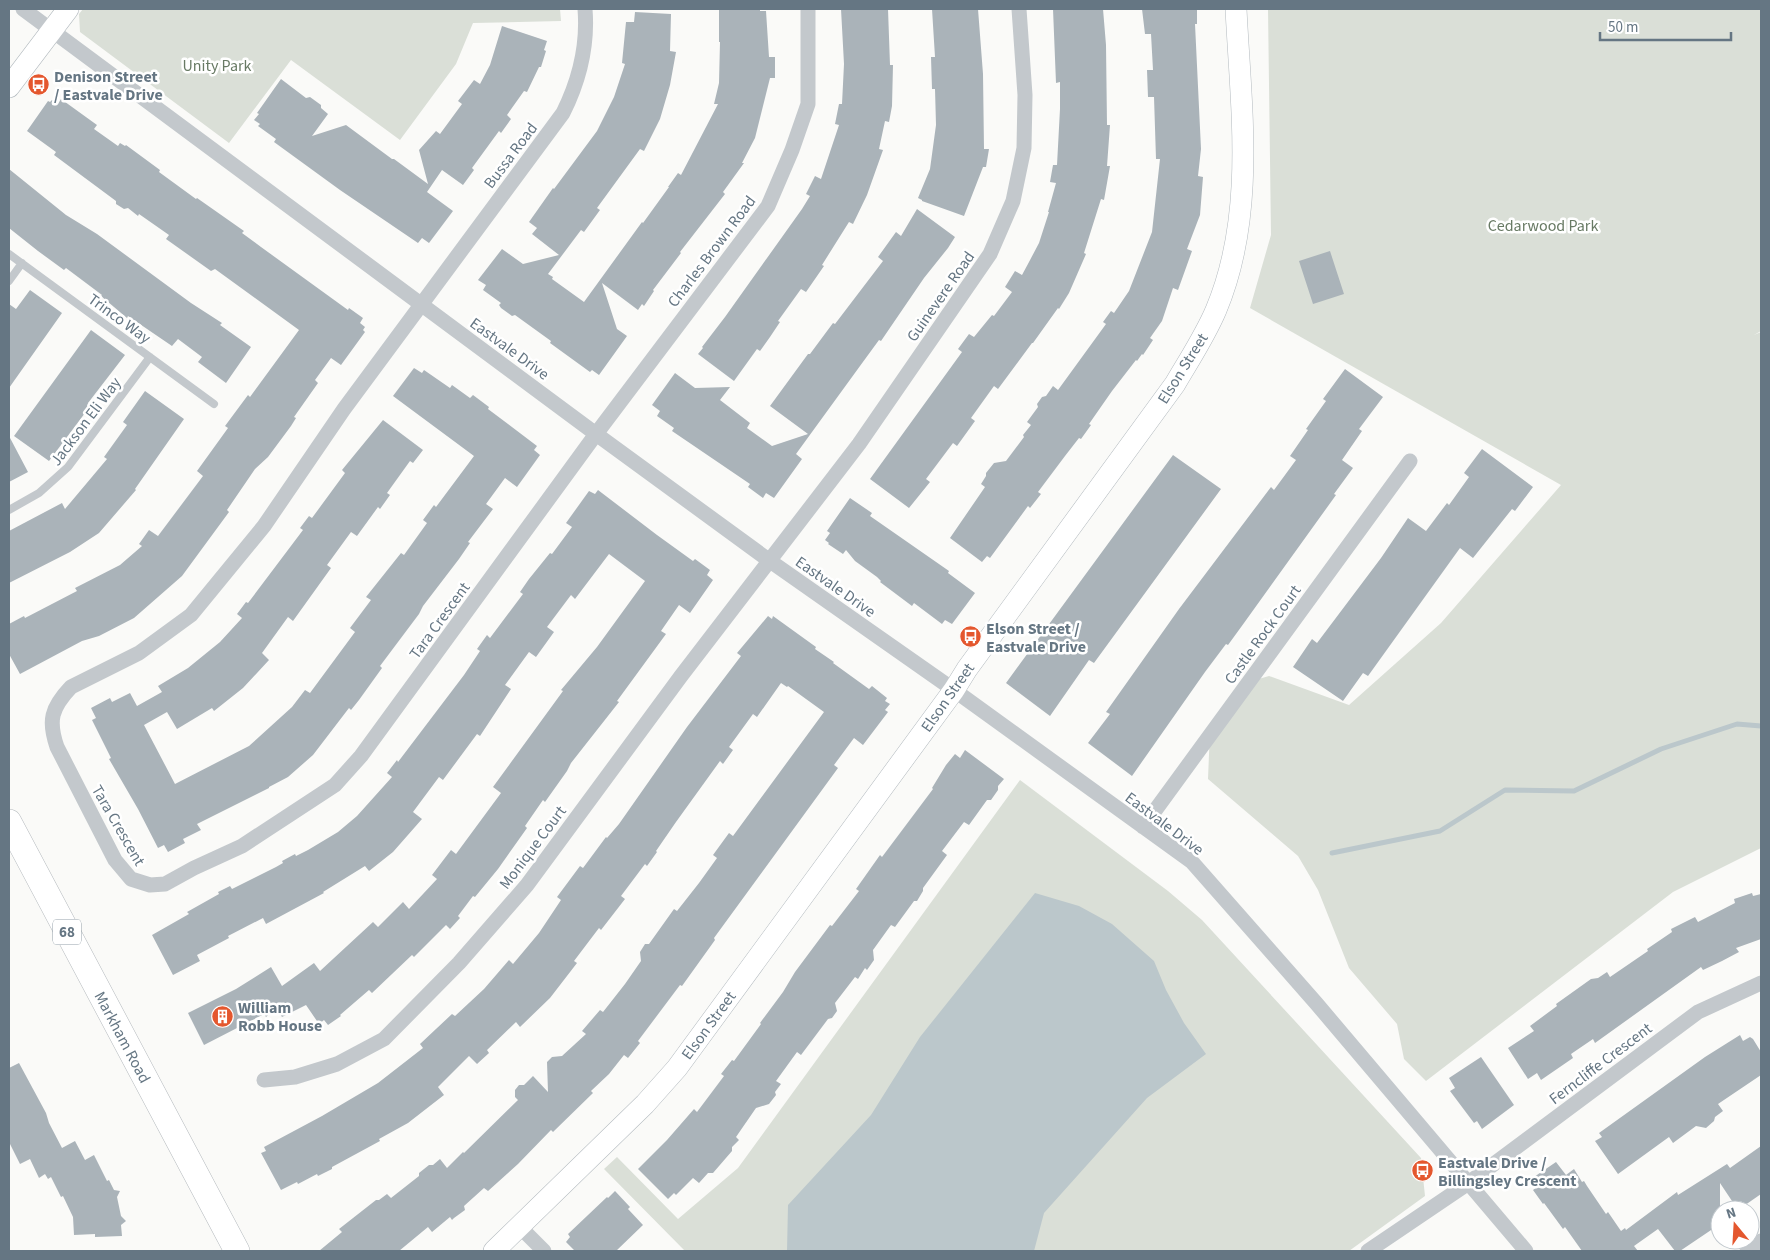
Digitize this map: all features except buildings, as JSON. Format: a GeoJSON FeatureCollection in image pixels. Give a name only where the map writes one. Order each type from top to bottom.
{"type":"FeatureCollection","features":[{"type":"Feature","properties":{"kind":"main road","name":"Markham Road"},"geometry":{"type":"LineString","coordinates":[[9,822],[237,1251]]}},
{"type":"Feature","properties":{"kind":"street","name":"Eastvale Drive"},"geometry":{"type":"LineString","coordinates":[[22,9],[770,561],[954,690],[1192,862],[1316,1003],[1526,1251]]}},
{"type":"Feature","properties":{"kind":"street"},"geometry":{"type":"LineString","coordinates":[[9,87],[68,9]]}},
{"type":"Feature","properties":{"kind":"street","name":"Bussa Road"},"geometry":{"type":"LineString","coordinates":[[421,304],[563,113],[578,79],[582,61],[585,43],[585,9]]}},
{"type":"Feature","properties":{"kind":"street","name":"Charles Brown Road"},"geometry":{"type":"LineString","coordinates":[[596,434],[768,206],[792,150],[808,104],[808,9]]}},
{"type":"Feature","properties":{"kind":"street","name":"Guinevere Road"},"geometry":{"type":"LineString","coordinates":[[770,561],[859,444],[990,254],[1013,200],[1024,148],[1025,95],[1019,9]]}},
{"type":"Feature","properties":{"kind":"street","name":"Elson Street"},"geometry":{"type":"LineString","coordinates":[[494,1251],[646,1104],[677,1068],[1175,384],[1216,310],[1231,264],[1241,208],[1243,140],[1236,9]]}},
{"type":"Feature","properties":{"kind":"street","name":"Tara Crescent"},"geometry":{"type":"LineString","coordinates":[[421,304],[344,409],[264,526],[191,615],[139,653],[70,688],[62,696],[53,715],[51,730],[57,747],[115,860],[131,879],[150,885],[165,884],[194,868],[242,846],[335,785],[367,748],[596,434]]}},
{"type":"Feature","properties":{"kind":"street","name":"Castle Rock Court"},"geometry":{"type":"LineString","coordinates":[[1143,827],[1410,461]]}},
{"type":"Feature","properties":{"kind":"street","name":"Monique Court"},"geometry":{"type":"LineString","coordinates":[[264,1080],[295,1077],[337,1064],[384,1039],[459,963],[528,885],[681,676],[770,561]]}},
{"type":"Feature","properties":{"kind":"street","name":"Ferncliffe Crescent"},"geometry":{"type":"LineString","coordinates":[[1368,1251],[1468,1184],[1698,1012],[1761,983]]}},
{"type":"Feature","properties":{"kind":"street"},"geometry":{"type":"LineString","coordinates":[[520,1227],[544,1251]]}},
{"type":"Feature","properties":{"kind":"street"},"geometry":{"type":"LineString","coordinates":[[1748,1251],[1761,1241]]}},
{"type":"Feature","properties":{"kind":"lane","name":"Trinco Way"},"geometry":{"type":"LineString","coordinates":[[9,254],[214,404]]}},
{"type":"Feature","properties":{"kind":"lane"},"geometry":{"type":"LineString","coordinates":[[9,281],[22,263]]}},
{"type":"Feature","properties":{"kind":"lane","name":"Jackson Eli Way"},"geometry":{"type":"LineString","coordinates":[[9,510],[39,493],[68,467],[150,357]]}},
{"type":"Feature","properties":{"kind":"green space","name":"Unity Park"},"geometry":{"type":"Polygon","coordinates":[[[83,9],[560,9],[561,21],[473,23],[456,64],[400,140],[291,60],[229,143],[80,32],[79,14],[83,9]]]}},
{"type":"Feature","properties":{"kind":"green space","name":"Cedarwood Park"},"geometry":{"type":"Polygon","coordinates":[[[1268,9],[1761,9],[1761,331],[1754,335],[1761,332],[1761,848],[1673,892],[1426,1081],[1404,1059],[1397,1024],[1349,968],[1318,890],[1298,856],[1208,779],[1210,730],[1238,685],[1269,676],[1349,705],[1441,623],[1561,485],[1250,308],[1271,235],[1268,9]]]}},
{"type":"Feature","properties":{"kind":"green space"},"geometry":{"type":"Polygon","coordinates":[[[1020,780],[1168,891],[1202,920],[1421,1158],[1425,1196],[1349,1251],[685,1251],[604,1169],[617,1157],[678,1219],[738,1168],[1020,780]]]}},
{"type":"Feature","properties":{"kind":"shaded area"},"geometry":{"type":"Polygon","coordinates":[[[1035,893],[1079,906],[1112,924],[1154,961],[1166,990],[1184,1023],[1206,1054],[1147,1098],[1044,1213],[1034,1251],[787,1251],[788,1205],[871,1115],[920,1037],[1035,893]]]}},
{"type":"Feature","properties":{"kind":"waterway"},"geometry":{"type":"LineString","coordinates":[[1332,853],[1440,831],[1505,790],[1574,791],[1661,749],[1737,724],[1761,726]]}},
{"type":"Feature","properties":{"kind":"place","name":"Denison Street / Eastvale Drive"},"geometry":{"type":"Point","coordinates":[38,85]}},
{"type":"Feature","properties":{"kind":"place","name":"Elson Street / Eastvale Drive"},"geometry":{"type":"Point","coordinates":[970,637]}},
{"type":"Feature","properties":{"kind":"place","name":"William Robb House"},"geometry":{"type":"Point","coordinates":[222,1016]}},
{"type":"Feature","properties":{"kind":"place","name":"Eastvale Drive / Billingsley Crescent"},"geometry":{"type":"Point","coordinates":[1422,1171]}}]}
